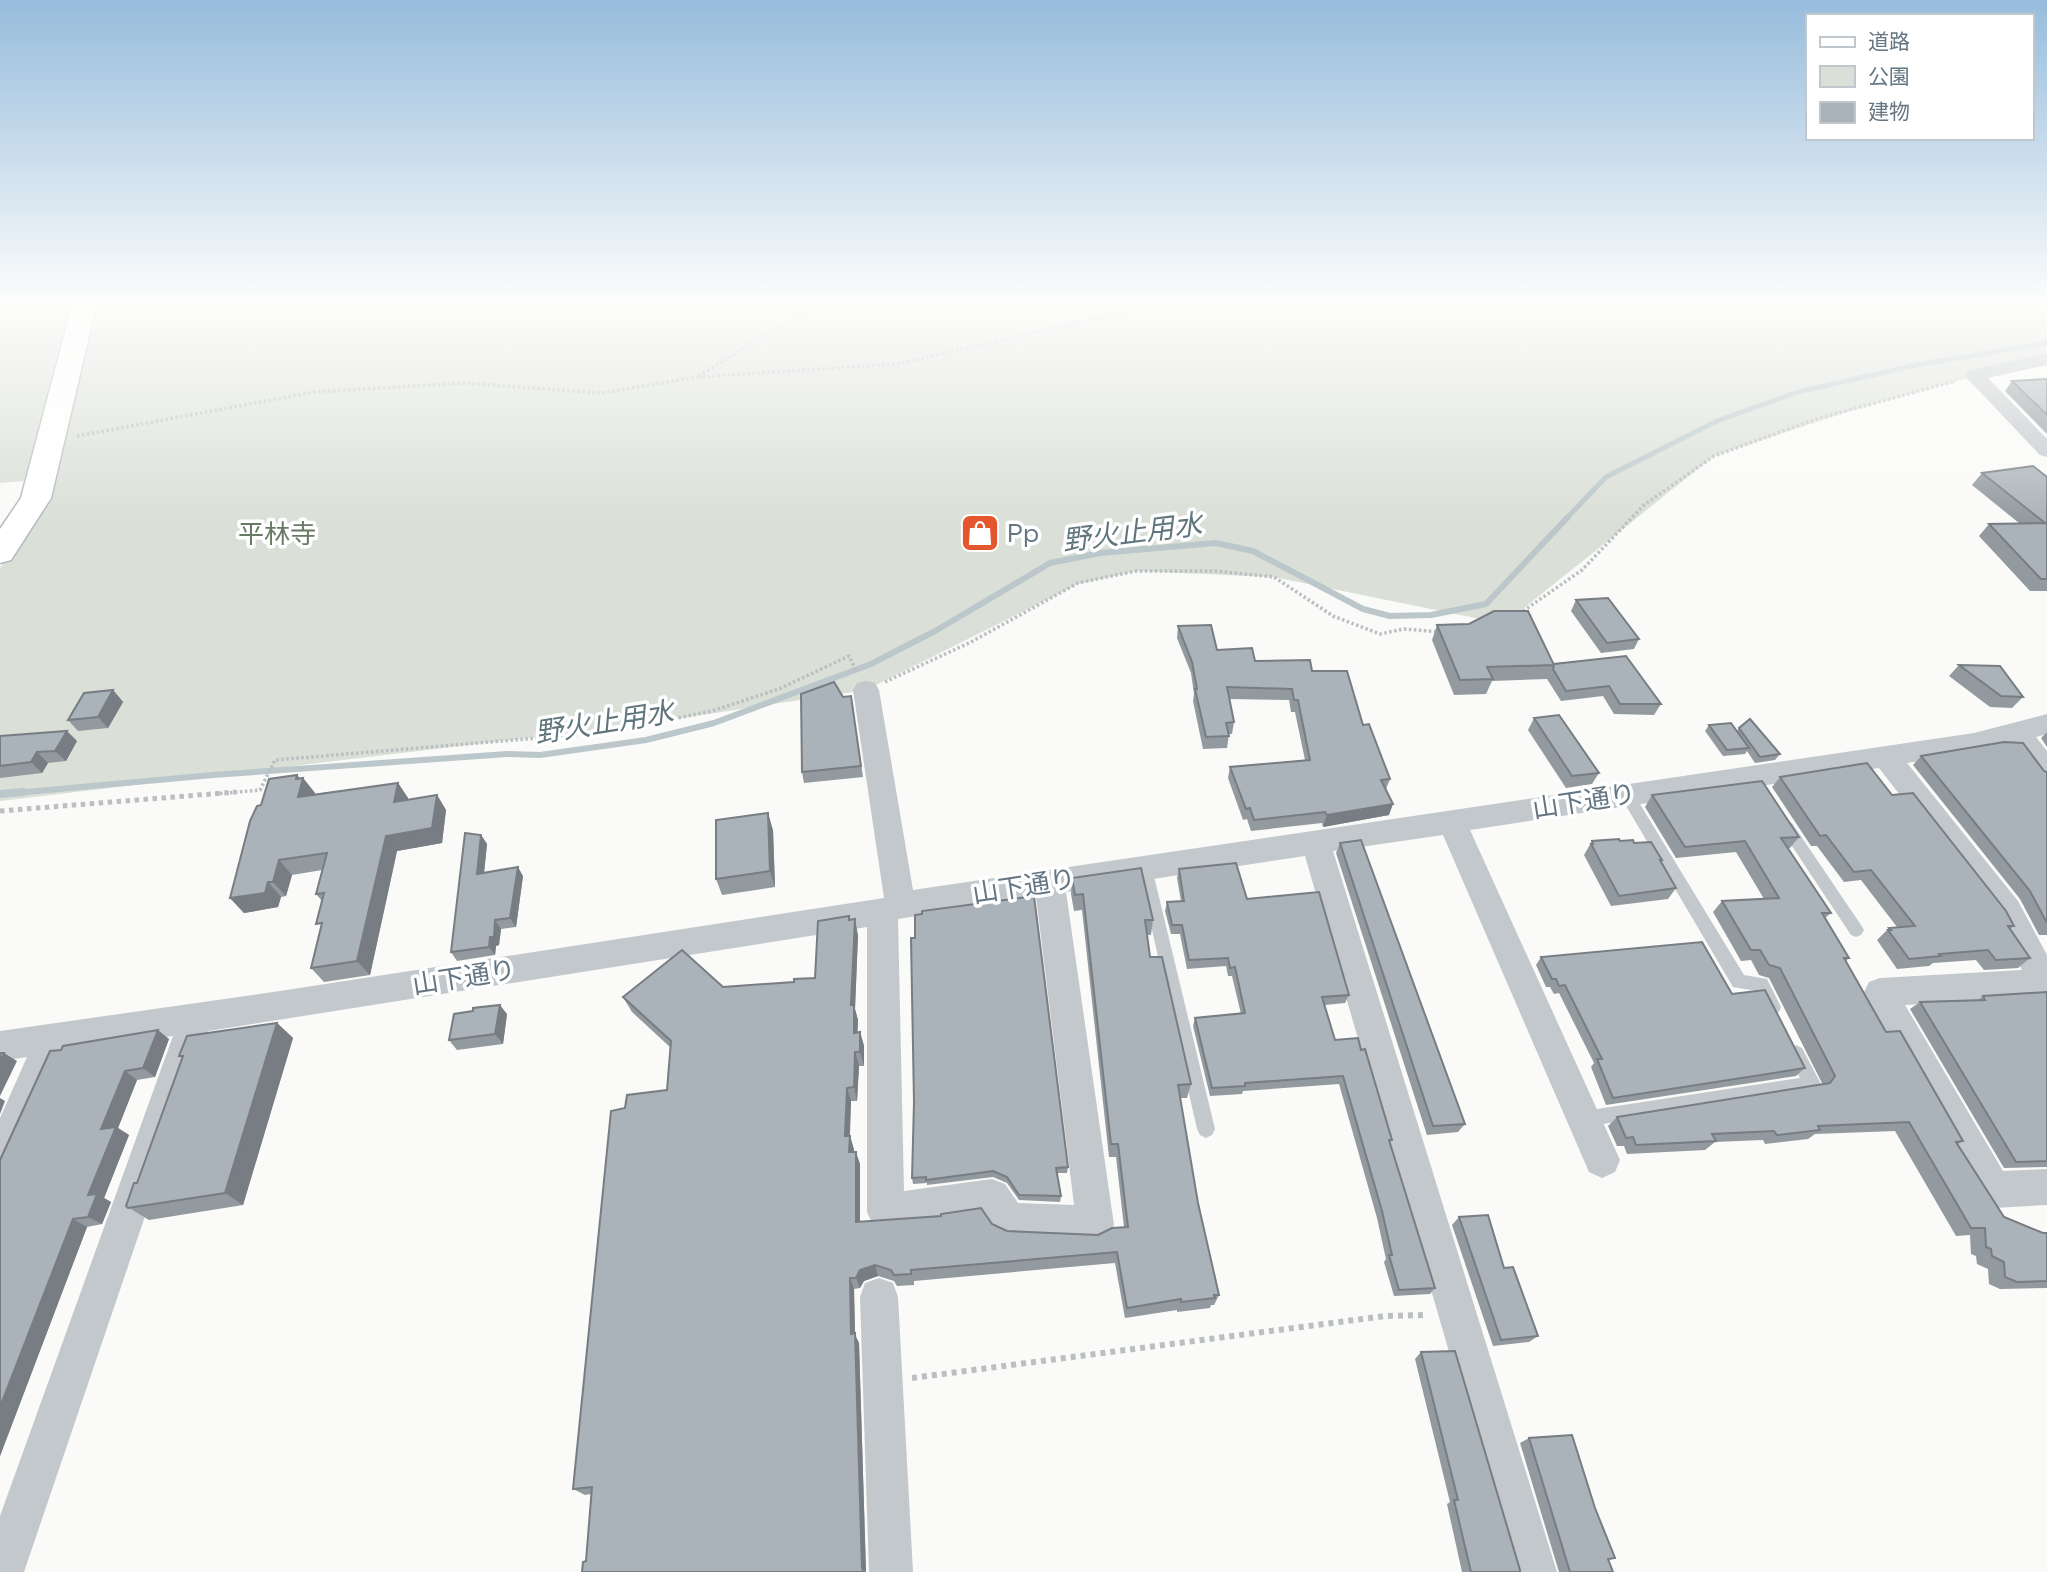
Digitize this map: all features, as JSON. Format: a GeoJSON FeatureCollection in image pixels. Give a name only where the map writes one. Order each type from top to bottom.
{"type":"FeatureCollection","features":[{"type":"Feature","properties":{"kind":"street"},"geometry":{"type":"LineString","coordinates":[[0,553],[36,498],[67,375]]}},
{"type":"Feature","properties":{"kind":"street"},"geometry":{"type":"LineString","coordinates":[[1974,375],[2047,451]]}},
{"type":"Feature","properties":{"kind":"street"},"geometry":{"type":"LineString","coordinates":[[866,690],[891,908],[886,1212],[992,1197],[1007,1221],[1096,1225],[1049,882]]}},
{"type":"Feature","properties":{"kind":"street","name":"山下通り"},"geometry":{"type":"LineString","coordinates":[[0,1045],[196,1018],[1451,821],[1628,795],[1756,782],[1885,756],[1974,743],[2047,724]]}},
{"type":"Feature","properties":{"kind":"street"},"geometry":{"type":"LineString","coordinates":[[2018,732],[2047,771]]}},
{"type":"Feature","properties":{"kind":"street"},"geometry":{"type":"LineString","coordinates":[[1885,756],[2007,910],[2046,985],[1880,992],[1994,1190],[2047,1188]]}},
{"type":"Feature","properties":{"kind":"street"},"geometry":{"type":"LineString","coordinates":[[1451,821],[1602,1160]]}},
{"type":"Feature","properties":{"kind":"street"},"geometry":{"type":"LineString","coordinates":[[1316,842],[1535,1572]]}},
{"type":"Feature","properties":{"kind":"street"},"geometry":{"type":"LineString","coordinates":[[2,1572],[196,1018]]}},
{"type":"Feature","properties":{"kind":"street"},"geometry":{"type":"LineString","coordinates":[[0,1158],[53,1038]]}},
{"type":"Feature","properties":{"kind":"street"},"geometry":{"type":"LineString","coordinates":[[879,1297],[891,1572]]}},
{"type":"Feature","properties":{"kind":"lane"},"geometry":{"type":"LineString","coordinates":[[1628,795],[1739,982],[1762,984],[1778,1017]]}},
{"type":"Feature","properties":{"kind":"lane"},"geometry":{"type":"LineString","coordinates":[[1775,809],[1856,930]]}},
{"type":"Feature","properties":{"kind":"lane"},"geometry":{"type":"LineString","coordinates":[[1145,867],[1206,1129]]}},
{"type":"Feature","properties":{"kind":"lane"},"geometry":{"type":"LineString","coordinates":[[1584,1119],[1812,1084],[1789,1040]]}},
{"type":"Feature","properties":{"kind":"path"},"geometry":{"type":"LineString","coordinates":[[50,441],[314,392],[464,383],[601,393],[721,375]]}},
{"type":"Feature","properties":{"kind":"path"},"geometry":{"type":"LineString","coordinates":[[1509,620],[1582,570],[1644,505],[1714,456],[1816,419],[1878,404],[1973,375]]}},
{"type":"Feature","properties":{"kind":"path"},"geometry":{"type":"LineString","coordinates":[[866,690],[981,637],[1078,583],[1136,571],[1214,570],[1274,577],[1333,616],[1380,634],[1404,629],[1449,631]]}},
{"type":"Feature","properties":{"kind":"path"},"geometry":{"type":"LineString","coordinates":[[0,811],[260,790],[275,760],[609,732],[712,711],[768,693],[849,656]]}},
{"type":"Feature","properties":{"kind":"path"},"geometry":{"type":"LineString","coordinates":[[883,1381],[1385,1316],[1458,1314]]}},
{"type":"Feature","properties":{"kind":"green space"},"geometry":{"type":"Polygon","coordinates":[[[0,375],[52,375],[24,481],[0,483],[0,375]]]}},
{"type":"Feature","properties":{"kind":"green space","name":"平林寺"},"geometry":{"type":"Polygon","coordinates":[[[73,375],[1978,375],[1850,411],[1714,456],[1509,620],[1475,618],[1274,577],[1136,571],[1078,584],[866,690],[636,725],[0,801],[0,568],[50,484],[73,375]]]}},
{"type":"Feature","properties":{"kind":"building"},"geometry":{"type":"Polygon","coordinates":[[[2047,379],[2047,415],[2012,381],[2047,379]]]}},
{"type":"Feature","properties":{"kind":"building"},"geometry":{"type":"Polygon","coordinates":[[[2033,466],[2047,477],[2047,579],[2041,579],[1989,524],[2045,523],[1982,473],[2033,466]]]}},
{"type":"Feature","properties":{"kind":"building"},"geometry":{"type":"Polygon","coordinates":[[[1608,598],[1639,639],[1607,643],[1576,600],[1608,598]]]}},
{"type":"Feature","properties":{"kind":"building"},"geometry":{"type":"Polygon","coordinates":[[[1494,611],[1528,611],[1554,665],[1487,667],[1493,679],[1460,680],[1437,625],[1469,624],[1494,611]]]}},
{"type":"Feature","properties":{"kind":"building"},"geometry":{"type":"Polygon","coordinates":[[[1211,625],[1217,650],[1252,648],[1255,661],[1310,660],[1312,671],[1347,671],[1363,725],[1369,724],[1390,779],[1381,780],[1393,804],[1327,815],[1325,812],[1254,820],[1250,808],[1246,809],[1230,767],[1310,760],[1298,700],[1294,700],[1292,689],[1227,687],[1234,722],[1226,723],[1229,736],[1206,737],[1192,662],[1178,626],[1211,625]]]}},
{"type":"Feature","properties":{"kind":"building"},"geometry":{"type":"Polygon","coordinates":[[[1626,656],[1661,704],[1620,704],[1609,686],[1566,691],[1553,669],[1554,664],[1626,656]]]}},
{"type":"Feature","properties":{"kind":"building"},"geometry":{"type":"Polygon","coordinates":[[[1959,665],[2000,666],[2023,697],[2001,696],[1959,665]]]}},
{"type":"Feature","properties":{"kind":"building"},"geometry":{"type":"Polygon","coordinates":[[[834,682],[843,697],[851,696],[861,766],[802,772],[801,694],[834,682]]]}},
{"type":"Feature","properties":{"kind":"building"},"geometry":{"type":"Polygon","coordinates":[[[113,690],[98,717],[68,720],[84,693],[113,690]]]}},
{"type":"Feature","properties":{"kind":"building"},"geometry":{"type":"Polygon","coordinates":[[[1559,715],[1599,773],[1572,776],[1534,718],[1559,715]]]}},
{"type":"Feature","properties":{"kind":"building"},"geometry":{"type":"Polygon","coordinates":[[[1750,719],[1780,754],[1760,757],[1739,728],[1750,719]]]}},
{"type":"Feature","properties":{"kind":"building"},"geometry":{"type":"Polygon","coordinates":[[[1731,723],[1749,748],[1727,750],[1709,725],[1731,723]]]}},
{"type":"Feature","properties":{"kind":"building"},"geometry":{"type":"Polygon","coordinates":[[[67,731],[55,751],[37,752],[31,762],[0,766],[0,736],[67,731]]]}},
{"type":"Feature","properties":{"kind":"building"},"geometry":{"type":"Polygon","coordinates":[[[2004,742],[2023,743],[2047,772],[2047,923],[2030,891],[1921,756],[2004,742]]]}},
{"type":"Feature","properties":{"kind":"building"},"geometry":{"type":"Polygon","coordinates":[[[1867,763],[1892,795],[1913,793],[2006,911],[2014,926],[2008,926],[2030,958],[1996,960],[1988,950],[1909,959],[1888,930],[1915,926],[1871,870],[1854,872],[1826,835],[1820,836],[1780,777],[1867,763]]]}},
{"type":"Feature","properties":{"kind":"building"},"geometry":{"type":"Polygon","coordinates":[[[297,775],[296,779],[303,778],[298,797],[398,783],[394,802],[437,795],[432,828],[386,836],[357,961],[311,968],[322,923],[316,924],[324,893],[316,894],[327,853],[279,860],[273,882],[268,882],[265,893],[230,898],[250,821],[257,806],[261,805],[269,779],[297,775]]]}},
{"type":"Feature","properties":{"kind":"building"},"geometry":{"type":"Polygon","coordinates":[[[1762,781],[1799,837],[1781,838],[1831,913],[1822,913],[1849,958],[1844,958],[1886,1032],[1900,1031],[1963,1141],[1956,1142],[2004,1217],[2047,1233],[2047,1281],[2017,1282],[2005,1277],[2004,1262],[1992,1256],[1991,1249],[1986,1247],[1985,1228],[1971,1228],[1909,1122],[1818,1126],[1820,1130],[1777,1135],[1774,1131],[1712,1134],[1716,1141],[1636,1145],[1633,1137],[1626,1138],[1617,1117],[1830,1083],[1835,1076],[1780,968],[1769,965],[1760,950],[1751,950],[1722,901],[1779,898],[1745,841],[1685,847],[1652,795],[1762,781]]]}},
{"type":"Feature","properties":{"kind":"building"},"geometry":{"type":"Polygon","coordinates":[[[768,813],[770,871],[716,879],[716,820],[768,813]]]}},
{"type":"Feature","properties":{"kind":"building"},"geometry":{"type":"Polygon","coordinates":[[[465,833],[481,835],[477,874],[518,867],[510,918],[495,920],[494,937],[490,937],[489,947],[451,952],[465,833]]]}},
{"type":"Feature","properties":{"kind":"building"},"geometry":{"type":"Polygon","coordinates":[[[1361,840],[1465,1124],[1433,1126],[1340,843],[1361,840]]]}},
{"type":"Feature","properties":{"kind":"building"},"geometry":{"type":"Polygon","coordinates":[[[1633,840],[1634,843],[1651,842],[1676,888],[1619,896],[1591,844],[1592,841],[1633,840]]]}},
{"type":"Feature","properties":{"kind":"building"},"geometry":{"type":"Polygon","coordinates":[[[1236,863],[1247,899],[1319,892],[1349,995],[1322,997],[1335,1040],[1358,1038],[1361,1050],[1365,1049],[1392,1140],[1389,1140],[1435,1288],[1399,1290],[1389,1255],[1392,1255],[1382,1211],[1343,1076],[1212,1088],[1195,1018],[1245,1013],[1235,967],[1230,968],[1228,958],[1189,960],[1182,925],[1172,925],[1167,902],[1184,901],[1179,869],[1236,863]]]}},
{"type":"Feature","properties":{"kind":"building"},"geometry":{"type":"Polygon","coordinates":[[[1141,868],[1153,920],[1145,920],[1150,957],[1162,957],[1191,1084],[1178,1085],[1198,1203],[1219,1295],[1214,1295],[1215,1298],[1181,1302],[1181,1299],[1127,1308],[1117,1252],[911,1270],[911,1274],[894,1275],[891,1270],[875,1265],[860,1270],[856,1278],[850,1278],[851,1334],[855,1333],[864,1572],[582,1572],[583,1562],[586,1561],[592,1487],[573,1489],[611,1111],[625,1108],[627,1095],[667,1090],[671,1041],[623,997],[682,950],[723,987],[815,978],[818,921],[849,916],[849,920],[855,919],[851,1005],[854,1005],[854,1033],[860,1032],[860,1052],[855,1052],[854,1087],[847,1088],[845,1136],[850,1136],[849,1152],[856,1152],[856,1222],[941,1216],[981,1208],[992,1224],[1007,1231],[1098,1235],[1112,1228],[1128,1227],[1118,1144],[1111,1144],[1083,894],[1075,895],[1072,878],[1141,868]]]}},
{"type":"Feature","properties":{"kind":"building"},"geometry":{"type":"Polygon","coordinates":[[[1034,896],[1068,1167],[1056,1168],[1061,1196],[1019,1195],[1007,1177],[993,1171],[926,1180],[926,1177],[912,1178],[914,1102],[911,938],[915,938],[915,915],[922,914],[922,911],[1034,896]]]}},
{"type":"Feature","properties":{"kind":"building"},"geometry":{"type":"Polygon","coordinates":[[[1702,942],[1732,994],[1765,990],[1805,1068],[1613,1098],[1597,1059],[1602,1059],[1565,985],[1559,986],[1556,979],[1552,979],[1541,957],[1702,942]]]}},
{"type":"Feature","properties":{"kind":"building"},"geometry":{"type":"Polygon","coordinates":[[[2047,992],[2047,1161],[2016,1162],[1920,1002],[1985,1000],[1983,996],[2047,992]]]}},
{"type":"Feature","properties":{"kind":"building"},"geometry":{"type":"Polygon","coordinates":[[[500,1005],[495,1034],[449,1040],[454,1014],[473,1011],[473,1008],[500,1005]]]}},
{"type":"Feature","properties":{"kind":"building"},"geometry":{"type":"Polygon","coordinates":[[[277,1023],[225,1193],[128,1208],[126,1206],[134,1183],[137,1183],[183,1056],[179,1056],[187,1036],[277,1023]]]}},
{"type":"Feature","properties":{"kind":"building"},"geometry":{"type":"Polygon","coordinates":[[[158,1030],[143,1068],[125,1071],[101,1129],[116,1127],[88,1195],[97,1194],[88,1217],[73,1219],[0,1407],[0,1160],[50,1051],[61,1050],[63,1046],[158,1030]]]}},
{"type":"Feature","properties":{"kind":"building"},"geometry":{"type":"Polygon","coordinates":[[[1488,1215],[1504,1268],[1513,1267],[1538,1336],[1501,1340],[1459,1217],[1488,1215]]]}},
{"type":"Feature","properties":{"kind":"building"},"geometry":{"type":"Polygon","coordinates":[[[1455,1351],[1520,1572],[1471,1572],[1454,1500],[1458,1500],[1421,1352],[1455,1351]]]}},
{"type":"Feature","properties":{"kind":"building"},"geometry":{"type":"Polygon","coordinates":[[[1572,1435],[1595,1508],[1615,1558],[1608,1559],[1613,1572],[1570,1572],[1529,1438],[1572,1435]]]}},
{"type":"Feature","properties":{"kind":"waterway","name":"野火止用水"},"geometry":{"type":"LineString","coordinates":[[1565,520],[1606,477],[1717,421],[1798,392],[1871,375]]}},
{"type":"Feature","properties":{"kind":"waterway","name":"野火止用水"},"geometry":{"type":"LineString","coordinates":[[4,794],[213,775],[507,754],[540,755],[646,740],[714,723],[871,664],[937,630],[1050,563],[1100,553],[1216,543],[1253,551],[1363,609],[1390,616],[1431,615],[1486,604],[1567,518]]}},
{"type":"Feature","properties":{"kind":"waterway","name":"野火止用水"},"geometry":{"type":"LineString","coordinates":[[0,794],[23,792]]}},
{"type":"Feature","properties":{"kind":"place","name":"Pp"},"geometry":{"type":"Point","coordinates":[980,533]}}]}
